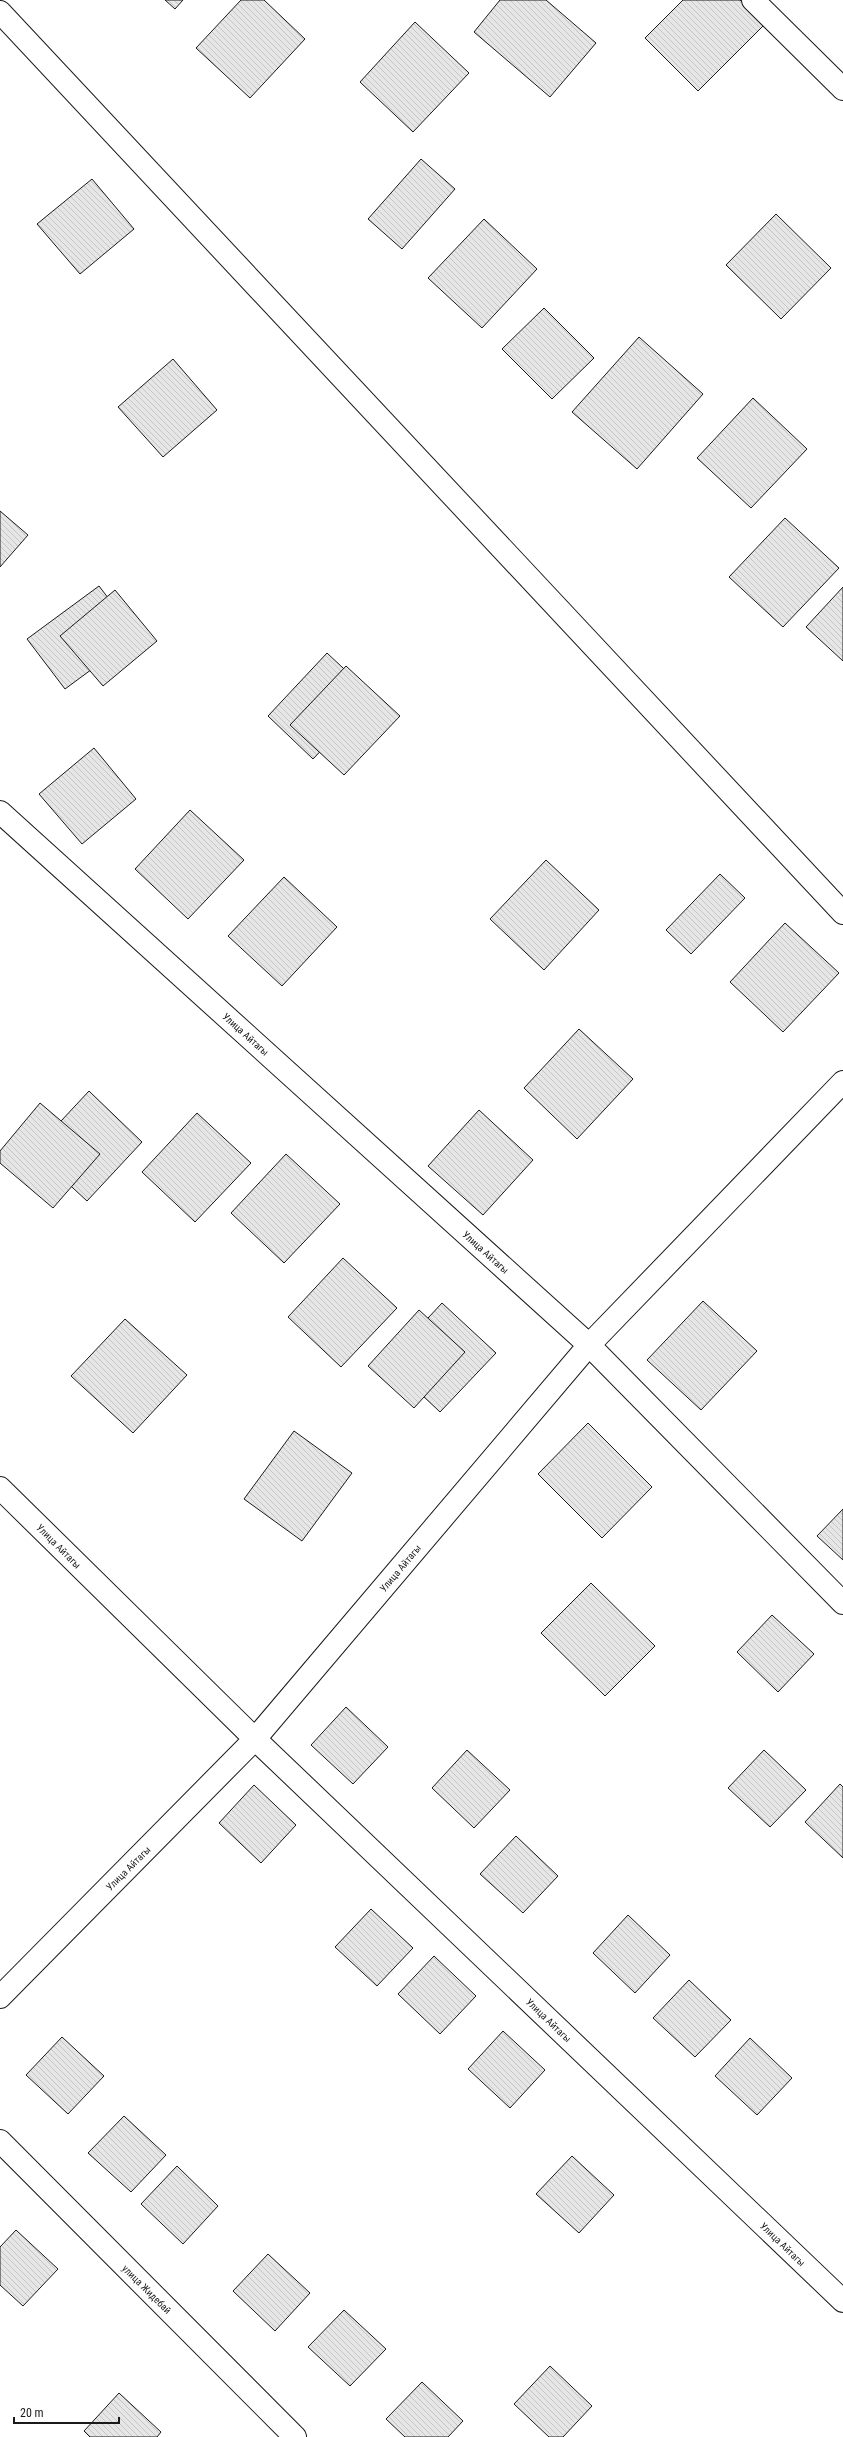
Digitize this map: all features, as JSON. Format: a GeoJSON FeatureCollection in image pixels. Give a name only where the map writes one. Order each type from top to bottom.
{"type":"FeatureCollection","features":[{"type":"Feature","properties":{"kind":"street"},"geometry":{"type":"LineString","coordinates":[[753,0],[843,89]]}},
{"type":"Feature","properties":{"kind":"street"},"geometry":{"type":"LineString","coordinates":[[0,12],[843,913]]}},
{"type":"Feature","properties":{"kind":"street","name":"Улица Айтагы"},"geometry":{"type":"LineString","coordinates":[[0,812],[589,1344],[255,1739],[0,1997]]}},
{"type":"Feature","properties":{"kind":"street"},"geometry":{"type":"LineString","coordinates":[[843,1082],[589,1344],[843,1603]]}},
{"type":"Feature","properties":{"kind":"street","name":"Улица Айтагы"},"geometry":{"type":"LineString","coordinates":[[0,1488],[255,1739],[843,2301]]}},
{"type":"Feature","properties":{"kind":"street","name":"улица Жидебай"},"geometry":{"type":"LineString","coordinates":[[0,2141],[295,2437]]}},
{"type":"Feature","properties":{"kind":"building"},"geometry":{"type":"Polygon","coordinates":[[[165,0],[183,0],[175,9],[165,0]]]}},
{"type":"Feature","properties":{"kind":"building"},"geometry":{"type":"Polygon","coordinates":[[[241,0],[264,0],[305,39],[250,98],[196,48],[241,0]]]}},
{"type":"Feature","properties":{"kind":"building"},"geometry":{"type":"Polygon","coordinates":[[[500,0],[546,0],[596,43],[550,97],[474,32],[500,0]]]}},
{"type":"Feature","properties":{"kind":"building"},"geometry":{"type":"Polygon","coordinates":[[[683,0],[740,0],[764,25],[698,91],[645,38],[683,0]]]}},
{"type":"Feature","properties":{"kind":"building"},"geometry":{"type":"Polygon","coordinates":[[[415,22],[469,73],[413,132],[360,82],[415,22]]]}},
{"type":"Feature","properties":{"kind":"building"},"geometry":{"type":"Polygon","coordinates":[[[421,159],[455,189],[402,249],[368,219],[421,159]]]}},
{"type":"Feature","properties":{"kind":"building"},"geometry":{"type":"Polygon","coordinates":[[[92,179],[134,229],[80,274],[37,224],[92,179]]]}},
{"type":"Feature","properties":{"kind":"building"},"geometry":{"type":"Polygon","coordinates":[[[776,214],[831,268],[781,319],[726,265],[776,214]]]}},
{"type":"Feature","properties":{"kind":"building"},"geometry":{"type":"Polygon","coordinates":[[[484,219],[537,269],[482,328],[428,278],[484,219]]]}},
{"type":"Feature","properties":{"kind":"building"},"geometry":{"type":"Polygon","coordinates":[[[544,308],[594,358],[552,399],[502,349],[544,308]]]}},
{"type":"Feature","properties":{"kind":"building"},"geometry":{"type":"Polygon","coordinates":[[[639,337],[703,394],[637,469],[572,412],[639,337]]]}},
{"type":"Feature","properties":{"kind":"building"},"geometry":{"type":"Polygon","coordinates":[[[173,359],[217,410],[163,457],[118,407],[173,359]]]}},
{"type":"Feature","properties":{"kind":"building"},"geometry":{"type":"Polygon","coordinates":[[[753,398],[807,449],[751,508],[697,458],[753,398]]]}},
{"type":"Feature","properties":{"kind":"building"},"geometry":{"type":"Polygon","coordinates":[[[0,511],[28,535],[0,567],[0,511]]]}},
{"type":"Feature","properties":{"kind":"building"},"geometry":{"type":"Polygon","coordinates":[[[785,518],[839,568],[783,627],[729,577],[785,518]]]}},
{"type":"Feature","properties":{"kind":"building"},"geometry":{"type":"Polygon","coordinates":[[[99,586],[137,636],[65,689],[27,639],[99,586]]]}},
{"type":"Feature","properties":{"kind":"building"},"geometry":{"type":"Polygon","coordinates":[[[843,587],[843,661],[806,627],[843,587]]]}},
{"type":"Feature","properties":{"kind":"building"},"geometry":{"type":"Polygon","coordinates":[[[115,590],[157,641],[103,686],[60,636],[115,590]]]}},
{"type":"Feature","properties":{"kind":"building"},"geometry":{"type":"Polygon","coordinates":[[[327,653],[373,696],[313,759],[268,716],[327,653]]]}},
{"type":"Feature","properties":{"kind":"building"},"geometry":{"type":"Polygon","coordinates":[[[346,666],[400,716],[344,775],[290,725],[346,666]]]}},
{"type":"Feature","properties":{"kind":"building"},"geometry":{"type":"Polygon","coordinates":[[[94,748],[136,799],[82,844],[39,794],[94,748]]]}},
{"type":"Feature","properties":{"kind":"building"},"geometry":{"type":"Polygon","coordinates":[[[190,810],[244,860],[188,919],[135,869],[190,810]]]}},
{"type":"Feature","properties":{"kind":"building"},"geometry":{"type":"Polygon","coordinates":[[[546,860],[599,910],[544,970],[490,919],[546,860]]]}},
{"type":"Feature","properties":{"kind":"building"},"geometry":{"type":"Polygon","coordinates":[[[720,874],[745,898],[691,954],[666,930],[720,874]]]}},
{"type":"Feature","properties":{"kind":"building"},"geometry":{"type":"Polygon","coordinates":[[[284,877],[337,927],[282,986],[228,936],[284,877]]]}},
{"type":"Feature","properties":{"kind":"building"},"geometry":{"type":"Polygon","coordinates":[[[785,923],[839,973],[783,1032],[730,982],[785,923]]]}},
{"type":"Feature","properties":{"kind":"building"},"geometry":{"type":"Polygon","coordinates":[[[579,1029],[633,1079],[577,1139],[524,1088],[579,1029]]]}},
{"type":"Feature","properties":{"kind":"building"},"geometry":{"type":"Polygon","coordinates":[[[89,1091],[142,1142],[87,1201],[33,1151],[89,1091]]]}},
{"type":"Feature","properties":{"kind":"building"},"geometry":{"type":"Polygon","coordinates":[[[40,1103],[100,1154],[53,1208],[0,1163],[0,1151],[40,1103]]]}},
{"type":"Feature","properties":{"kind":"building"},"geometry":{"type":"Polygon","coordinates":[[[479,1110],[533,1160],[483,1215],[428,1166],[479,1110]]]}},
{"type":"Feature","properties":{"kind":"building"},"geometry":{"type":"Polygon","coordinates":[[[197,1113],[251,1163],[195,1222],[142,1172],[197,1113]]]}},
{"type":"Feature","properties":{"kind":"building"},"geometry":{"type":"Polygon","coordinates":[[[286,1154],[340,1204],[284,1263],[231,1213],[286,1154]]]}},
{"type":"Feature","properties":{"kind":"building"},"geometry":{"type":"Polygon","coordinates":[[[343,1258],[397,1308],[341,1367],[288,1317],[343,1258]]]}},
{"type":"Feature","properties":{"kind":"building"},"geometry":{"type":"Polygon","coordinates":[[[703,1301],[757,1351],[701,1410],[647,1360],[703,1301]]]}},
{"type":"Feature","properties":{"kind":"building"},"geometry":{"type":"Polygon","coordinates":[[[442,1303],[496,1353],[440,1412],[387,1362],[442,1303]]]}},
{"type":"Feature","properties":{"kind":"building"},"geometry":{"type":"Polygon","coordinates":[[[419,1310],[465,1352],[414,1408],[368,1366],[419,1310]]]}},
{"type":"Feature","properties":{"kind":"building"},"geometry":{"type":"Polygon","coordinates":[[[125,1319],[187,1375],[133,1433],[71,1376],[125,1319]]]}},
{"type":"Feature","properties":{"kind":"building"},"geometry":{"type":"Polygon","coordinates":[[[588,1423],[652,1487],[602,1538],[538,1474],[588,1423]]]}},
{"type":"Feature","properties":{"kind":"building"},"geometry":{"type":"Polygon","coordinates":[[[294,1431],[352,1473],[302,1541],[244,1499],[294,1431]]]}},
{"type":"Feature","properties":{"kind":"building"},"geometry":{"type":"Polygon","coordinates":[[[843,1509],[843,1560],[817,1536],[843,1509]]]}},
{"type":"Feature","properties":{"kind":"building"},"geometry":{"type":"Polygon","coordinates":[[[591,1583],[655,1646],[605,1696],[541,1633],[591,1583]]]}},
{"type":"Feature","properties":{"kind":"building"},"geometry":{"type":"Polygon","coordinates":[[[772,1615],[814,1654],[778,1692],[737,1652],[772,1615]]]}},
{"type":"Feature","properties":{"kind":"building"},"geometry":{"type":"Polygon","coordinates":[[[346,1707],[388,1747],[353,1784],[311,1745],[346,1707]]]}},
{"type":"Feature","properties":{"kind":"building"},"geometry":{"type":"Polygon","coordinates":[[[467,1750],[510,1790],[474,1828],[432,1788],[467,1750]]]}},
{"type":"Feature","properties":{"kind":"building"},"geometry":{"type":"Polygon","coordinates":[[[764,1750],[806,1790],[770,1827],[728,1788],[764,1750]]]}},
{"type":"Feature","properties":{"kind":"building"},"geometry":{"type":"Polygon","coordinates":[[[840,1784],[843,1787],[843,1858],[805,1822],[840,1784]]]}},
{"type":"Feature","properties":{"kind":"building"},"geometry":{"type":"Polygon","coordinates":[[[254,1785],[296,1825],[261,1863],[219,1823],[254,1785]]]}},
{"type":"Feature","properties":{"kind":"building"},"geometry":{"type":"Polygon","coordinates":[[[516,1836],[558,1876],[523,1913],[480,1874],[516,1836]]]}},
{"type":"Feature","properties":{"kind":"building"},"geometry":{"type":"Polygon","coordinates":[[[371,1909],[413,1948],[377,1986],[335,1947],[371,1909]]]}},
{"type":"Feature","properties":{"kind":"building"},"geometry":{"type":"Polygon","coordinates":[[[628,1915],[670,1955],[635,1993],[593,1953],[628,1915]]]}},
{"type":"Feature","properties":{"kind":"building"},"geometry":{"type":"Polygon","coordinates":[[[434,1956],[476,1996],[440,2034],[398,1994],[434,1956]]]}},
{"type":"Feature","properties":{"kind":"building"},"geometry":{"type":"Polygon","coordinates":[[[689,1980],[731,2020],[695,2057],[653,2018],[689,1980]]]}},
{"type":"Feature","properties":{"kind":"building"},"geometry":{"type":"Polygon","coordinates":[[[503,2031],[545,2070],[510,2108],[468,2069],[503,2031]]]}},
{"type":"Feature","properties":{"kind":"building"},"geometry":{"type":"Polygon","coordinates":[[[62,2037],[104,2076],[68,2114],[26,2075],[62,2037]]]}},
{"type":"Feature","properties":{"kind":"building"},"geometry":{"type":"Polygon","coordinates":[[[750,2038],[792,2078],[757,2115],[715,2076],[750,2038]]]}},
{"type":"Feature","properties":{"kind":"building"},"geometry":{"type":"Polygon","coordinates":[[[124,2116],[166,2155],[131,2192],[88,2153],[124,2116]]]}},
{"type":"Feature","properties":{"kind":"building"},"geometry":{"type":"Polygon","coordinates":[[[572,2156],[614,2195],[579,2233],[536,2194],[572,2156]]]}},
{"type":"Feature","properties":{"kind":"building"},"geometry":{"type":"Polygon","coordinates":[[[177,2166],[218,2206],[183,2244],[141,2204],[177,2166]]]}},
{"type":"Feature","properties":{"kind":"building"},"geometry":{"type":"Polygon","coordinates":[[[16,2230],[58,2269],[23,2306],[0,2285],[0,2247],[16,2230]]]}},
{"type":"Feature","properties":{"kind":"building"},"geometry":{"type":"Polygon","coordinates":[[[268,2254],[310,2293],[275,2331],[233,2291],[268,2254]]]}},
{"type":"Feature","properties":{"kind":"building"},"geometry":{"type":"Polygon","coordinates":[[[344,2310],[386,2349],[350,2386],[308,2347],[344,2310]]]}},
{"type":"Feature","properties":{"kind":"building"},"geometry":{"type":"Polygon","coordinates":[[[550,2366],[592,2406],[563,2437],[549,2437],[514,2404],[550,2366]]]}},
{"type":"Feature","properties":{"kind":"building"},"geometry":{"type":"Polygon","coordinates":[[[422,2382],[463,2421],[448,2437],[405,2437],[386,2419],[422,2382]]]}},
{"type":"Feature","properties":{"kind":"building"},"geometry":{"type":"Polygon","coordinates":[[[119,2393],[161,2432],[157,2437],[90,2437],[84,2431],[119,2393]]]}}]}
